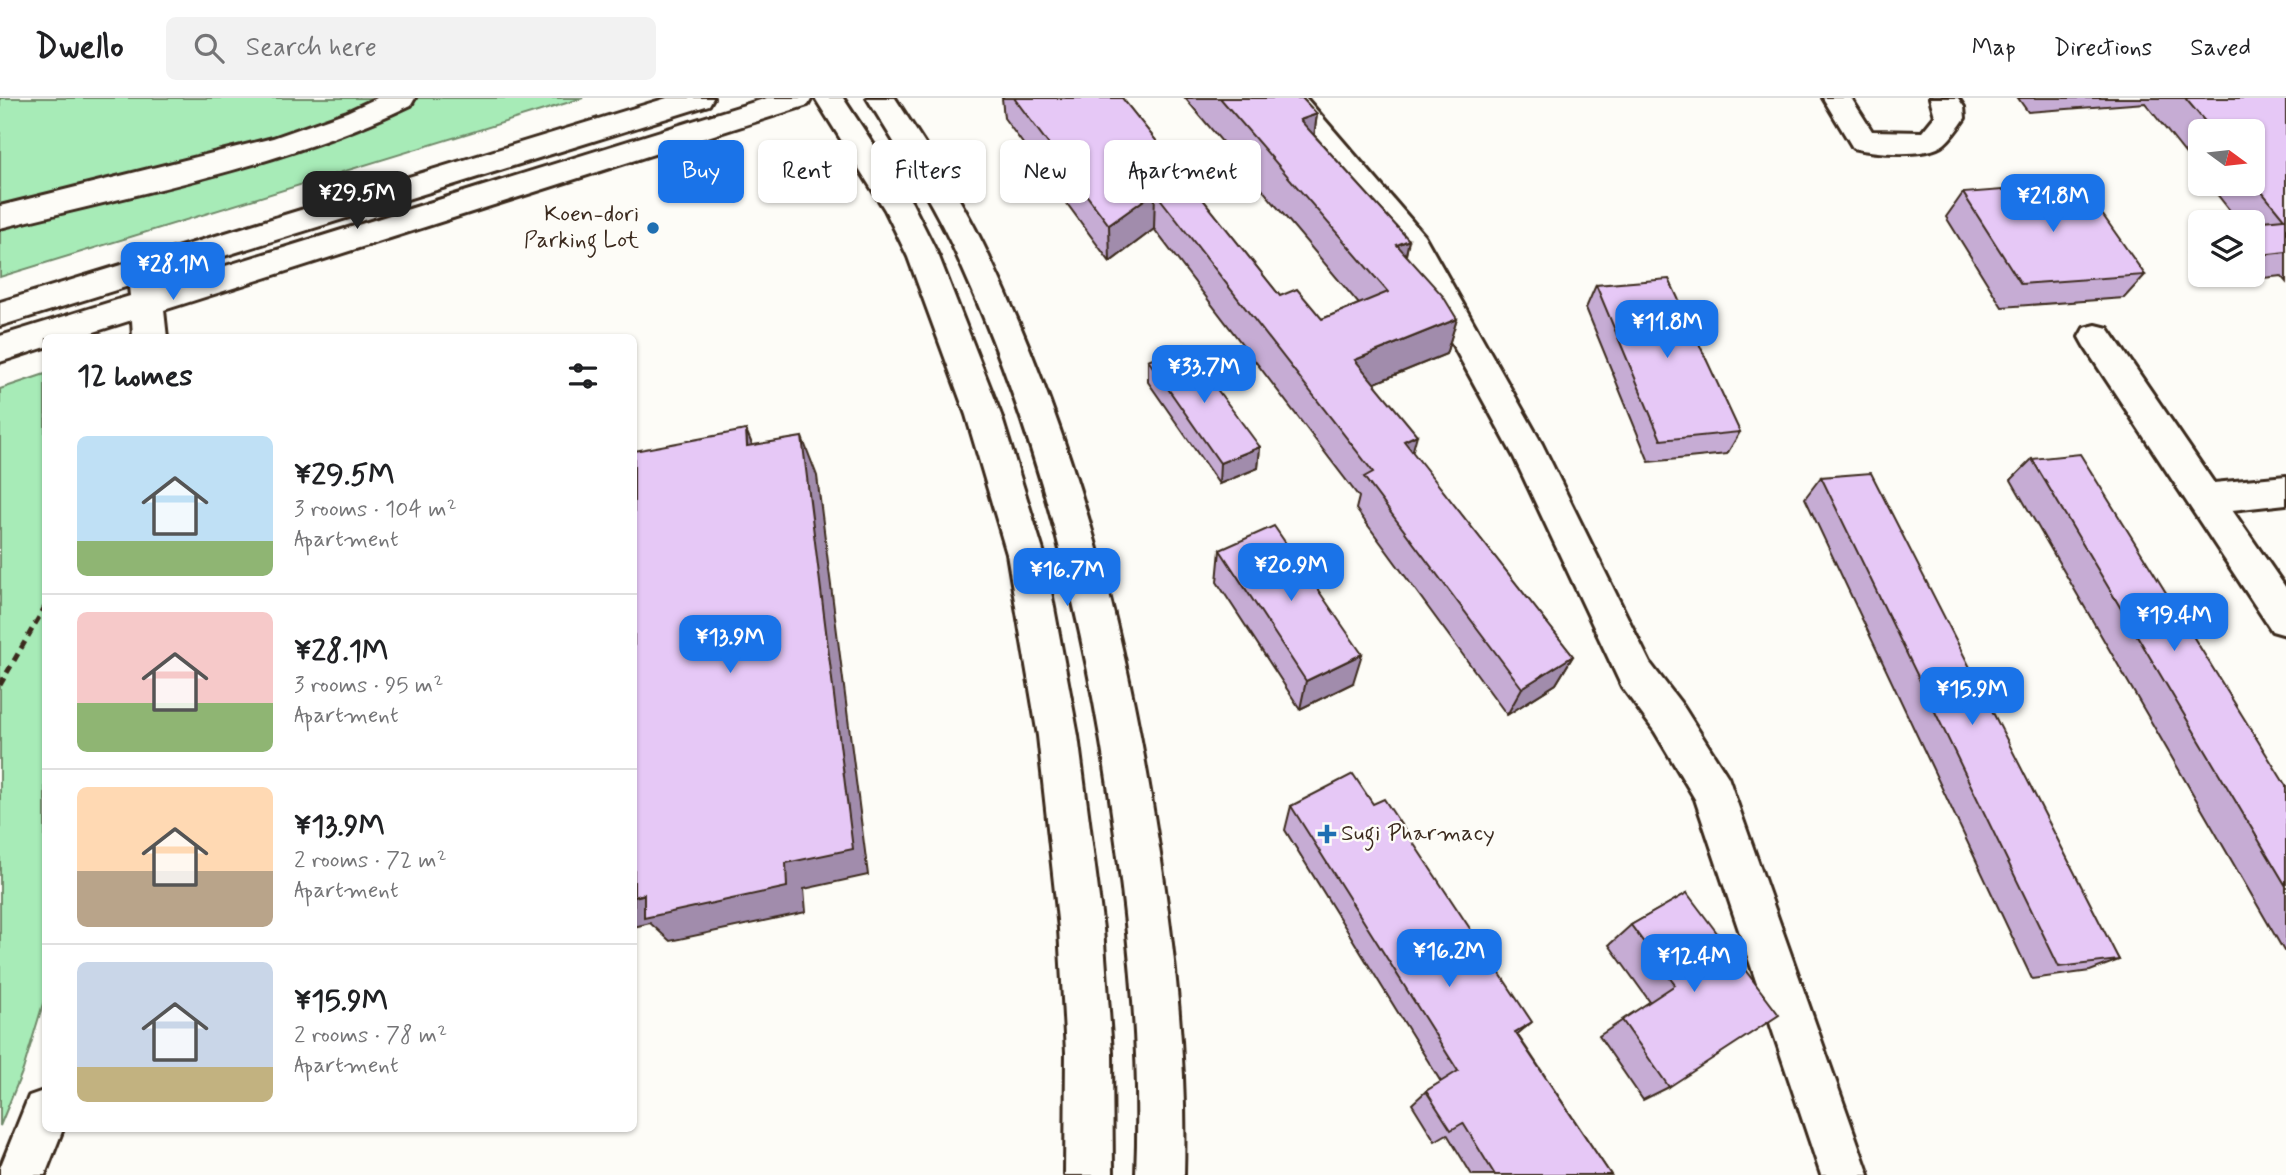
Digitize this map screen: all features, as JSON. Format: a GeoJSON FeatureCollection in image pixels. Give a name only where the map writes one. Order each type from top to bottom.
{"type":"FeatureCollection","features":[{"type":"Feature","properties":{"kind":"street"},"geometry":{"type":"LineString","coordinates":[[0,217],[281,146],[357,119],[401,98]]}},
{"type":"Feature","properties":{"kind":"street"},"geometry":{"type":"LineString","coordinates":[[0,314],[699,98]]}},
{"type":"Feature","properties":{"kind":"street"},"geometry":{"type":"LineString","coordinates":[[48,334],[798,98]]}},
{"type":"Feature","properties":{"kind":"street"},"geometry":{"type":"LineString","coordinates":[[829,98],[892,196],[934,281],[982,412],[1028,571],[1040,624],[1063,769],[1079,909],[1087,1022],[1090,1175]]}},
{"type":"Feature","properties":{"kind":"street"},"geometry":{"type":"LineString","coordinates":[[881,98],[940,194],[967,245],[997,312],[1048,443],[1087,581],[1120,733],[1145,907],[1156,1000],[1162,1087],[1160,1175]]}},
{"type":"Feature","properties":{"kind":"street"},"geometry":{"type":"LineString","coordinates":[[1290,98],[1413,243],[1530,454],[1636,674],[1670,719],[1713,792],[1845,1175]]}},
{"type":"Feature","properties":{"kind":"street"},"geometry":{"type":"LineString","coordinates":[[1837,98],[1863,141],[1918,143],[1932,139],[1950,118],[1949,107],[1944,98]]}},
{"type":"Feature","properties":{"kind":"street"},"geometry":{"type":"LineString","coordinates":[[143,270],[150,334]]}},
{"type":"Feature","properties":{"kind":"street"},"geometry":{"type":"LineString","coordinates":[[0,349],[42,336]]}},
{"type":"Feature","properties":{"kind":"street"},"geometry":{"type":"LineString","coordinates":[[2096,337],[2286,619]]}},
{"type":"Feature","properties":{"kind":"street"},"geometry":{"type":"LineString","coordinates":[[2206,498],[2286,490]]}},
{"type":"Feature","properties":{"kind":"street"},"geometry":{"type":"LineString","coordinates":[[31,1175],[21,1175],[42,1123]]}},
{"type":"Feature","properties":{"kind":"path"},"geometry":{"type":"LineString","coordinates":[[0,685],[42,612]]}},
{"type":"Feature","properties":{"kind":"green space"},"geometry":{"type":"Polygon","coordinates":[[[0,98],[583,98],[0,277],[0,98]]]}},
{"type":"Feature","properties":{"kind":"green space"},"geometry":{"type":"Polygon","coordinates":[[[42,375],[42,1007],[23,1070],[0,1126],[0,389],[42,375]]]}},
{"type":"Feature","properties":{"kind":"building"},"geometry":{"type":"Polygon","coordinates":[[[1014,98],[1122,98],[1156,140],[1104,140],[1104,203],[1140,203],[1109,225],[1090,200],[1090,140],[1045,140],[1014,98]]]}},
{"type":"Feature","properties":{"kind":"building"},"geometry":{"type":"Polygon","coordinates":[[[1220,98],[1302,98],[1317,114],[1300,120],[1409,240],[1397,245],[1443,296],[1457,319],[1355,360],[1417,435],[1404,441],[1573,656],[1522,688],[1364,477],[1373,472],[1164,203],[1206,203],[1280,296],[1297,289],[1322,319],[1388,292],[1261,145],[1261,140],[1256,140],[1220,98]]]}},
{"type":"Feature","properties":{"kind":"building"},"geometry":{"type":"Polygon","coordinates":[[[2185,98],[2286,98],[2286,252],[2265,254],[2265,221],[2284,219],[2265,196],[2265,119],[2203,119],[2185,98]]]}},
{"type":"Feature","properties":{"kind":"building"},"geometry":{"type":"Polygon","coordinates":[[[2081,184],[2145,275],[2021,284],[1963,193],[2081,184]]]}},
{"type":"Feature","properties":{"kind":"building"},"geometry":{"type":"Polygon","coordinates":[[[1669,279],[1740,432],[1661,440],[1596,285],[1669,279]]]}},
{"type":"Feature","properties":{"kind":"building"},"geometry":{"type":"Polygon","coordinates":[[[1184,345],[1260,447],[1220,463],[1148,360],[1184,345]]]}},
{"type":"Feature","properties":{"kind":"building"},"geometry":{"type":"Polygon","coordinates":[[[746,430],[747,446],[802,437],[853,849],[786,863],[787,887],[644,918],[644,894],[637,896],[637,450],[746,430]]]}},
{"type":"Feature","properties":{"kind":"building"},"geometry":{"type":"Polygon","coordinates":[[[2080,454],[2286,786],[2286,886],[2032,459],[2080,454]]]}},
{"type":"Feature","properties":{"kind":"building"},"geometry":{"type":"Polygon","coordinates":[[[1871,473],[2119,960],[2059,967],[1821,477],[1871,473]]]}},
{"type":"Feature","properties":{"kind":"building"},"geometry":{"type":"Polygon","coordinates":[[[1274,526],[1362,654],[1306,681],[1220,550],[1274,526]]]}},
{"type":"Feature","properties":{"kind":"building"},"geometry":{"type":"Polygon","coordinates":[[[1353,774],[1373,804],[1384,799],[1532,1022],[1515,1032],[1611,1175],[1495,1175],[1463,1123],[1451,1130],[1426,1091],[1458,1071],[1291,806],[1353,774]]]}},
{"type":"Feature","properties":{"kind":"building"},"geometry":{"type":"Polygon","coordinates":[[[1687,893],[1779,1015],[1669,1087],[1622,1020],[1675,985],[1631,925],[1687,893]]]}},
{"type":"Feature","properties":{"kind":"place","name":"Koen-dori Parking Lot"},"geometry":{"type":"Point","coordinates":[653,228]}},
{"type":"Feature","properties":{"kind":"place","name":"Sugi Pharmacy"},"geometry":{"type":"Point","coordinates":[1327,834]}}]}
